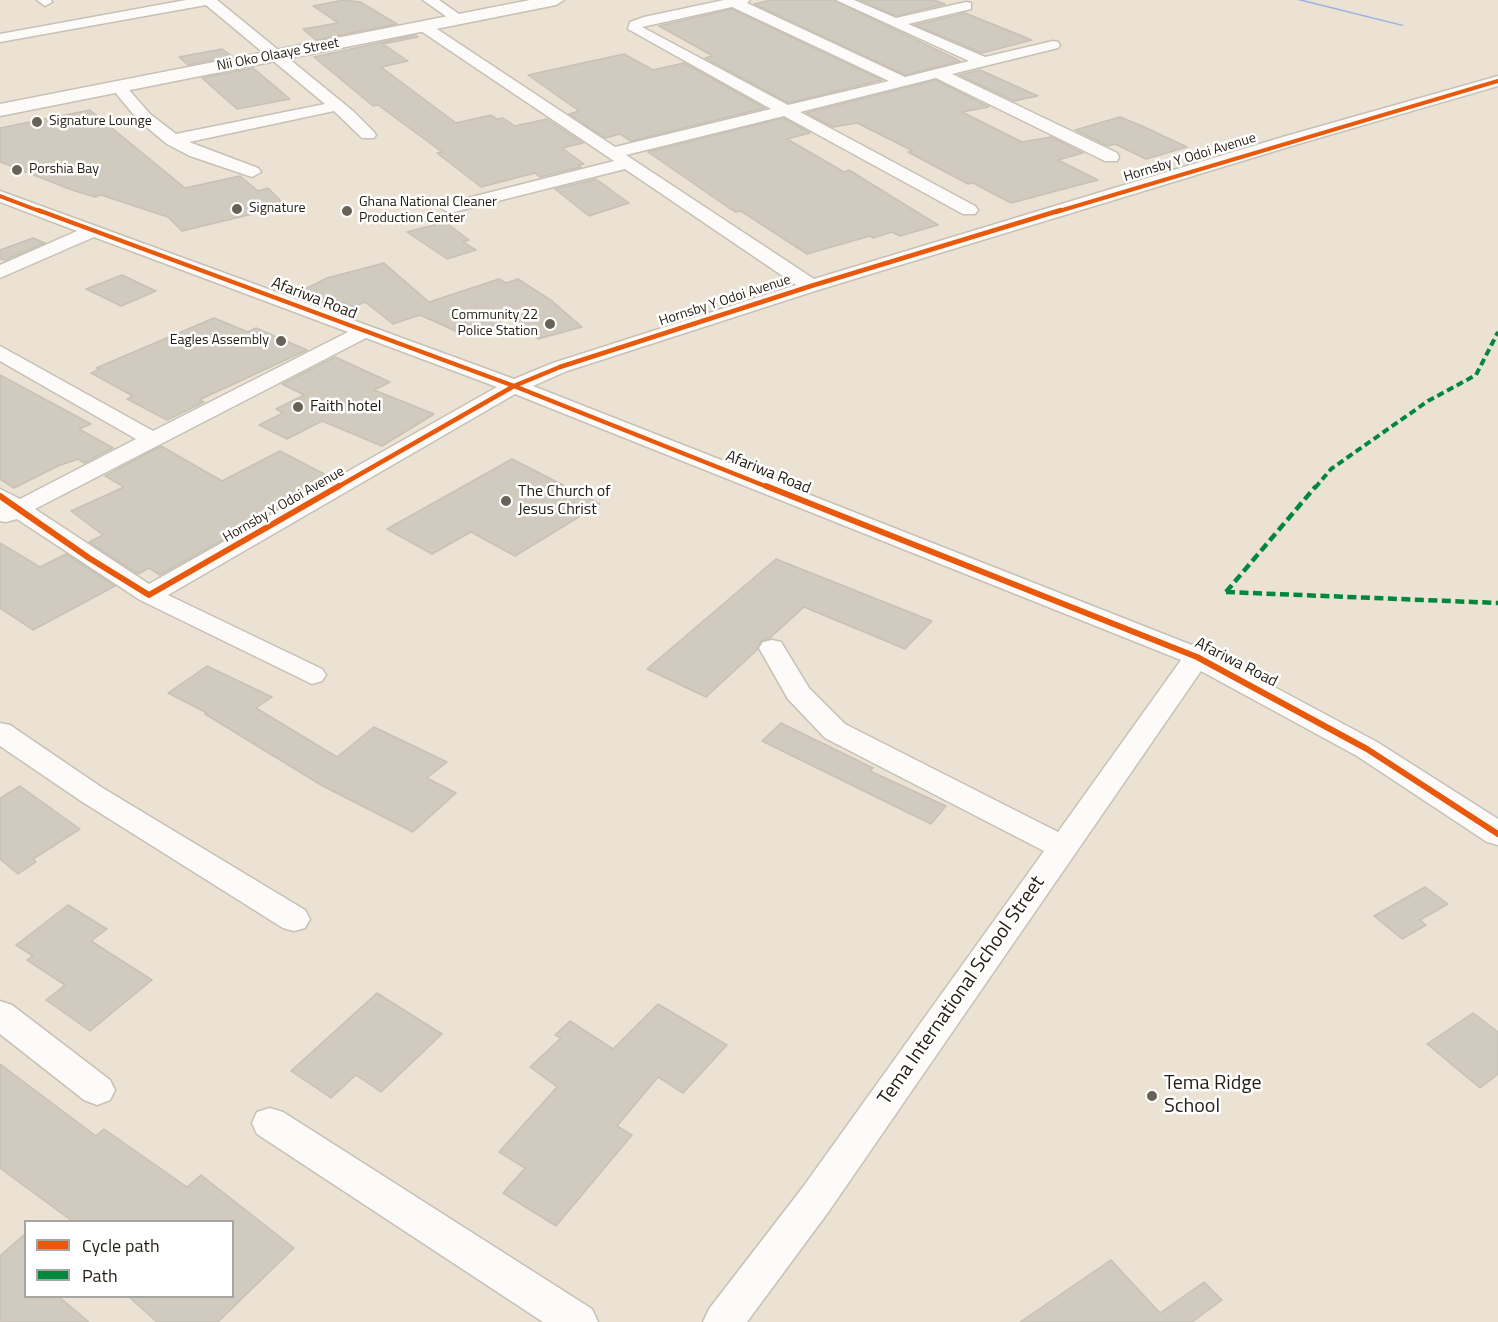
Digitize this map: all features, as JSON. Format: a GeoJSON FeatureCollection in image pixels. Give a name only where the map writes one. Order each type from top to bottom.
{"type":"FeatureCollection","features":[{"type":"Feature","properties":{"kind":"street"},"geometry":{"type":"LineString","coordinates":[[0,38],[209,0],[337,106],[368,135]]}},
{"type":"Feature","properties":{"kind":"street"},"geometry":{"type":"LineString","coordinates":[[429,0],[459,19]]}},
{"type":"Feature","properties":{"kind":"street","name":"Nii Oko Olaaye Street"},"geometry":{"type":"LineString","coordinates":[[0,110],[556,0]]}},
{"type":"Feature","properties":{"kind":"street"},"geometry":{"type":"LineString","coordinates":[[843,0],[985,63]]}},
{"type":"Feature","properties":{"kind":"street"},"geometry":{"type":"LineString","coordinates":[[904,82],[738,1],[635,25],[635,29],[784,112],[969,210]]}},
{"type":"Feature","properties":{"kind":"street"},"geometry":{"type":"LineString","coordinates":[[894,23],[966,6]]}},
{"type":"Feature","properties":{"kind":"street"},"geometry":{"type":"LineString","coordinates":[[423,26],[811,286]]}},
{"type":"Feature","properties":{"kind":"street"},"geometry":{"type":"LineString","coordinates":[[613,153],[1053,45]]}},
{"type":"Feature","properties":{"kind":"street"},"geometry":{"type":"LineString","coordinates":[[939,74],[1111,156]]}},
{"type":"Feature","properties":{"kind":"street","name":"Hornsby Y Odoi Avenue"},"geometry":{"type":"LineString","coordinates":[[149,595],[514,386],[560,367],[811,286],[1292,140],[1498,81]]}},
{"type":"Feature","properties":{"kind":"street"},"geometry":{"type":"LineString","coordinates":[[118,86],[144,117],[173,140],[196,152],[252,172]]}},
{"type":"Feature","properties":{"kind":"street"},"geometry":{"type":"LineString","coordinates":[[173,140],[337,106]]}},
{"type":"Feature","properties":{"kind":"street"},"geometry":{"type":"LineString","coordinates":[[450,208],[628,163]]}},
{"type":"Feature","properties":{"kind":"street","name":"Afariwa Road"},"geometry":{"type":"LineString","coordinates":[[0,196],[514,386],[1197,657],[1367,749],[1498,834]]}},
{"type":"Feature","properties":{"kind":"street"},"geometry":{"type":"LineString","coordinates":[[0,216],[26,205]]}},
{"type":"Feature","properties":{"kind":"street"},"geometry":{"type":"LineString","coordinates":[[0,272],[94,230]]}},
{"type":"Feature","properties":{"kind":"street"},"geometry":{"type":"LineString","coordinates":[[6,508],[153,440],[363,332]]}},
{"type":"Feature","properties":{"kind":"street"},"geometry":{"type":"LineString","coordinates":[[0,352],[153,440]]}},
{"type":"Feature","properties":{"kind":"street"},"geometry":{"type":"LineString","coordinates":[[6,508],[149,595],[312,675]]}},
{"type":"Feature","properties":{"kind":"street"},"geometry":{"type":"LineString","coordinates":[[772,648],[798,693],[835,732],[1063,848]]}},
{"type":"Feature","properties":{"kind":"street","name":"Tema International School Street"},"geometry":{"type":"LineString","coordinates":[[723,1322],[816,1199],[1197,657]]}},
{"type":"Feature","properties":{"kind":"street"},"geometry":{"type":"LineString","coordinates":[[0,732],[91,794],[294,919]]}},
{"type":"Feature","properties":{"kind":"street"},"geometry":{"type":"LineString","coordinates":[[0,1015],[97,1090]]}},
{"type":"Feature","properties":{"kind":"street"},"geometry":{"type":"LineString","coordinates":[[270,1123],[578,1322]]}},
{"type":"Feature","properties":{"kind":"building"},"geometry":{"type":"Polygon","coordinates":[[[343,0],[360,2],[397,24],[316,40],[303,29],[338,23],[313,6],[343,0]]]}},
{"type":"Feature","properties":{"kind":"building"},"geometry":{"type":"Polygon","coordinates":[[[771,0],[834,0],[960,61],[905,75],[754,4],[771,0]]]}},
{"type":"Feature","properties":{"kind":"building"},"geometry":{"type":"Polygon","coordinates":[[[860,0],[934,0],[945,4],[896,16],[860,0]]]}},
{"type":"Feature","properties":{"kind":"building"},"geometry":{"type":"Polygon","coordinates":[[[732,9],[882,80],[788,103],[705,58],[713,56],[659,26],[732,9]]]}},
{"type":"Feature","properties":{"kind":"building"},"geometry":{"type":"Polygon","coordinates":[[[965,13],[1032,40],[982,53],[915,25],[965,13]]]}},
{"type":"Feature","properties":{"kind":"building"},"geometry":{"type":"Polygon","coordinates":[[[415,35],[418,37],[383,44],[408,61],[381,67],[456,123],[491,115],[497,119],[503,118],[515,126],[547,119],[583,143],[562,148],[584,164],[578,165],[581,167],[540,177],[535,173],[481,187],[437,153],[442,152],[378,105],[373,106],[314,57],[415,35]]]}},
{"type":"Feature","properties":{"kind":"building"},"geometry":{"type":"Polygon","coordinates":[[[222,49],[232,56],[188,65],[179,57],[222,49]]]}},
{"type":"Feature","properties":{"kind":"building"},"geometry":{"type":"Polygon","coordinates":[[[624,54],[653,70],[684,63],[765,108],[631,141],[620,134],[605,138],[569,114],[579,111],[528,75],[624,54]]]}},
{"type":"Feature","properties":{"kind":"building"},"geometry":{"type":"Polygon","coordinates":[[[253,68],[290,99],[237,109],[202,78],[253,68]]]}},
{"type":"Feature","properties":{"kind":"building"},"geometry":{"type":"Polygon","coordinates":[[[980,70],[1038,96],[1014,101],[959,75],[980,70]]]}},
{"type":"Feature","properties":{"kind":"building"},"geometry":{"type":"Polygon","coordinates":[[[936,80],[989,107],[962,112],[1022,142],[1051,137],[1083,153],[1058,160],[1098,180],[1011,203],[973,183],[968,184],[908,152],[913,151],[857,123],[833,127],[806,113],[936,80]]]}},
{"type":"Feature","properties":{"kind":"building"},"geometry":{"type":"Polygon","coordinates":[[[90,110],[185,188],[240,176],[258,191],[268,188],[286,206],[182,231],[168,217],[101,195],[95,197],[72,190],[0,162],[0,128],[90,110]]]}},
{"type":"Feature","properties":{"kind":"building"},"geometry":{"type":"Polygon","coordinates":[[[1120,117],[1187,147],[1146,159],[1115,144],[1108,146],[1075,130],[1120,117]]]}},
{"type":"Feature","properties":{"kind":"building"},"geometry":{"type":"Polygon","coordinates":[[[784,118],[810,133],[787,139],[844,172],[849,170],[938,225],[900,236],[892,232],[873,238],[870,236],[807,254],[741,211],[736,212],[729,208],[648,152],[784,118]]]}},
{"type":"Feature","properties":{"kind":"building"},"geometry":{"type":"Polygon","coordinates":[[[596,179],[629,203],[589,216],[555,189],[596,179]]]}},
{"type":"Feature","properties":{"kind":"building"},"geometry":{"type":"Polygon","coordinates":[[[445,222],[469,240],[463,242],[476,250],[447,259],[407,232],[445,222]]]}},
{"type":"Feature","properties":{"kind":"building"},"geometry":{"type":"Polygon","coordinates":[[[33,238],[45,243],[5,260],[0,259],[0,250],[33,238]]]}},
{"type":"Feature","properties":{"kind":"building"},"geometry":{"type":"Polygon","coordinates":[[[384,263],[429,302],[499,279],[506,283],[518,279],[552,301],[582,327],[538,339],[513,316],[488,328],[478,324],[460,333],[420,315],[393,324],[365,302],[354,307],[335,300],[326,304],[299,292],[327,278],[384,263]]]}},
{"type":"Feature","properties":{"kind":"building"},"geometry":{"type":"Polygon","coordinates":[[[122,275],[156,291],[121,306],[86,289],[122,275]]]}},
{"type":"Feature","properties":{"kind":"building"},"geometry":{"type":"Polygon","coordinates":[[[214,318],[248,332],[256,328],[307,350],[199,400],[204,402],[167,420],[127,399],[133,396],[91,373],[100,369],[96,368],[214,318]]]}},
{"type":"Feature","properties":{"kind":"building"},"geometry":{"type":"Polygon","coordinates":[[[335,357],[390,382],[374,390],[434,414],[382,446],[322,421],[287,439],[259,425],[283,413],[276,409],[304,395],[282,384],[335,357]]]}},
{"type":"Feature","properties":{"kind":"building"},"geometry":{"type":"Polygon","coordinates":[[[0,375],[91,424],[79,429],[113,448],[84,463],[78,459],[58,466],[14,488],[0,479],[0,375]]]}},
{"type":"Feature","properties":{"kind":"building"},"geometry":{"type":"Polygon","coordinates":[[[161,446],[222,481],[280,451],[326,475],[291,494],[297,498],[160,575],[149,568],[138,574],[89,542],[103,535],[71,511],[124,487],[105,476],[161,446]]]}},
{"type":"Feature","properties":{"kind":"building"},"geometry":{"type":"Polygon","coordinates":[[[512,459],[600,504],[515,556],[471,532],[432,554],[387,529],[512,459]]]}},
{"type":"Feature","properties":{"kind":"building"},"geometry":{"type":"Polygon","coordinates":[[[0,543],[40,567],[66,554],[115,586],[33,630],[0,608],[0,543]]]}},
{"type":"Feature","properties":{"kind":"building"},"geometry":{"type":"Polygon","coordinates":[[[776,559],[932,621],[905,649],[804,607],[770,638],[761,641],[757,650],[706,697],[647,669],[776,559]]]}},
{"type":"Feature","properties":{"kind":"building"},"geometry":{"type":"Polygon","coordinates":[[[207,666],[272,697],[256,708],[337,757],[374,727],[447,762],[427,778],[456,793],[413,832],[321,785],[205,714],[207,713],[168,693],[207,666]]]}},
{"type":"Feature","properties":{"kind":"building"},"geometry":{"type":"Polygon","coordinates":[[[781,723],[873,768],[870,771],[946,806],[931,824],[762,741],[781,723]]]}},
{"type":"Feature","properties":{"kind":"building"},"geometry":{"type":"Polygon","coordinates":[[[20,786],[80,829],[33,859],[36,862],[18,874],[0,859],[0,798],[20,786]]]}},
{"type":"Feature","properties":{"kind":"building"},"geometry":{"type":"Polygon","coordinates":[[[1425,887],[1448,904],[1420,920],[1426,925],[1402,939],[1374,916],[1425,887]]]}},
{"type":"Feature","properties":{"kind":"building"},"geometry":{"type":"Polygon","coordinates":[[[68,905],[107,929],[91,941],[152,980],[90,1031],[46,1000],[65,985],[27,960],[33,956],[16,945],[68,905]]]}},
{"type":"Feature","properties":{"kind":"building"},"geometry":{"type":"Polygon","coordinates":[[[377,993],[442,1034],[381,1092],[356,1075],[331,1098],[291,1071],[377,993]]]}},
{"type":"Feature","properties":{"kind":"building"},"geometry":{"type":"Polygon","coordinates":[[[658,1004],[727,1045],[683,1093],[658,1077],[617,1126],[632,1135],[556,1226],[503,1193],[525,1168],[499,1152],[557,1087],[530,1067],[561,1038],[555,1035],[570,1021],[613,1049],[658,1004]]]}},
{"type":"Feature","properties":{"kind":"building"},"geometry":{"type":"Polygon","coordinates":[[[1473,1013],[1498,1032],[1498,1074],[1480,1088],[1427,1044],[1473,1013]]]}},
{"type":"Feature","properties":{"kind":"building"},"geometry":{"type":"Polygon","coordinates":[[[0,1064],[96,1136],[104,1129],[187,1187],[201,1175],[294,1248],[218,1322],[157,1322],[130,1298],[234,1298],[234,1220],[71,1220],[0,1168],[0,1064]]]}},
{"type":"Feature","properties":{"kind":"building"},"geometry":{"type":"Polygon","coordinates":[[[24,1235],[24,1298],[60,1298],[89,1322],[0,1322],[0,1256],[24,1235]]]}},
{"type":"Feature","properties":{"kind":"building"},"geometry":{"type":"Polygon","coordinates":[[[1111,1260],[1160,1313],[1204,1282],[1222,1300],[1192,1322],[1020,1322],[1111,1260]]]}},
{"type":"Feature","properties":{"kind":"waterway"},"geometry":{"type":"LineString","coordinates":[[1299,0],[1402,25]]}},
{"type":"Feature","properties":{"kind":"marked path"},"geometry":{"type":"LineString","coordinates":[[1226,592],[1331,469],[1428,401],[1476,375],[1498,332]]}},
{"type":"Feature","properties":{"kind":"marked path"},"geometry":{"type":"LineString","coordinates":[[1226,592],[1498,603]]}},
{"type":"Feature","properties":{"kind":"cycle path"},"geometry":{"type":"LineString","coordinates":[[0,496],[89,558],[149,595],[514,386],[560,367],[811,286],[1292,140],[1498,81]]}},
{"type":"Feature","properties":{"kind":"cycle path"},"geometry":{"type":"LineString","coordinates":[[0,196],[514,386],[1197,657],[1367,749],[1498,834]]}},
{"type":"Feature","properties":{"kind":"place","name":"Signature Lounge"},"geometry":{"type":"Point","coordinates":[37,122]}},
{"type":"Feature","properties":{"kind":"place","name":"Porshia Bay"},"geometry":{"type":"Point","coordinates":[17,170]}},
{"type":"Feature","properties":{"kind":"place","name":"Signature"},"geometry":{"type":"Point","coordinates":[237,209]}},
{"type":"Feature","properties":{"kind":"place","name":"Ghana National Cleaner Production Center"},"geometry":{"type":"Point","coordinates":[347,211]}},
{"type":"Feature","properties":{"kind":"place","name":"Community 22 Police Station"},"geometry":{"type":"Point","coordinates":[550,324]}},
{"type":"Feature","properties":{"kind":"place","name":"Eagles Assembly"},"geometry":{"type":"Point","coordinates":[281,341]}},
{"type":"Feature","properties":{"kind":"place","name":"Faith hotel"},"geometry":{"type":"Point","coordinates":[298,407]}},
{"type":"Feature","properties":{"kind":"place","name":"The Church of Jesus Christ"},"geometry":{"type":"Point","coordinates":[506,501]}},
{"type":"Feature","properties":{"kind":"place","name":"Tema Ridge School"},"geometry":{"type":"Point","coordinates":[1152,1096]}}]}
